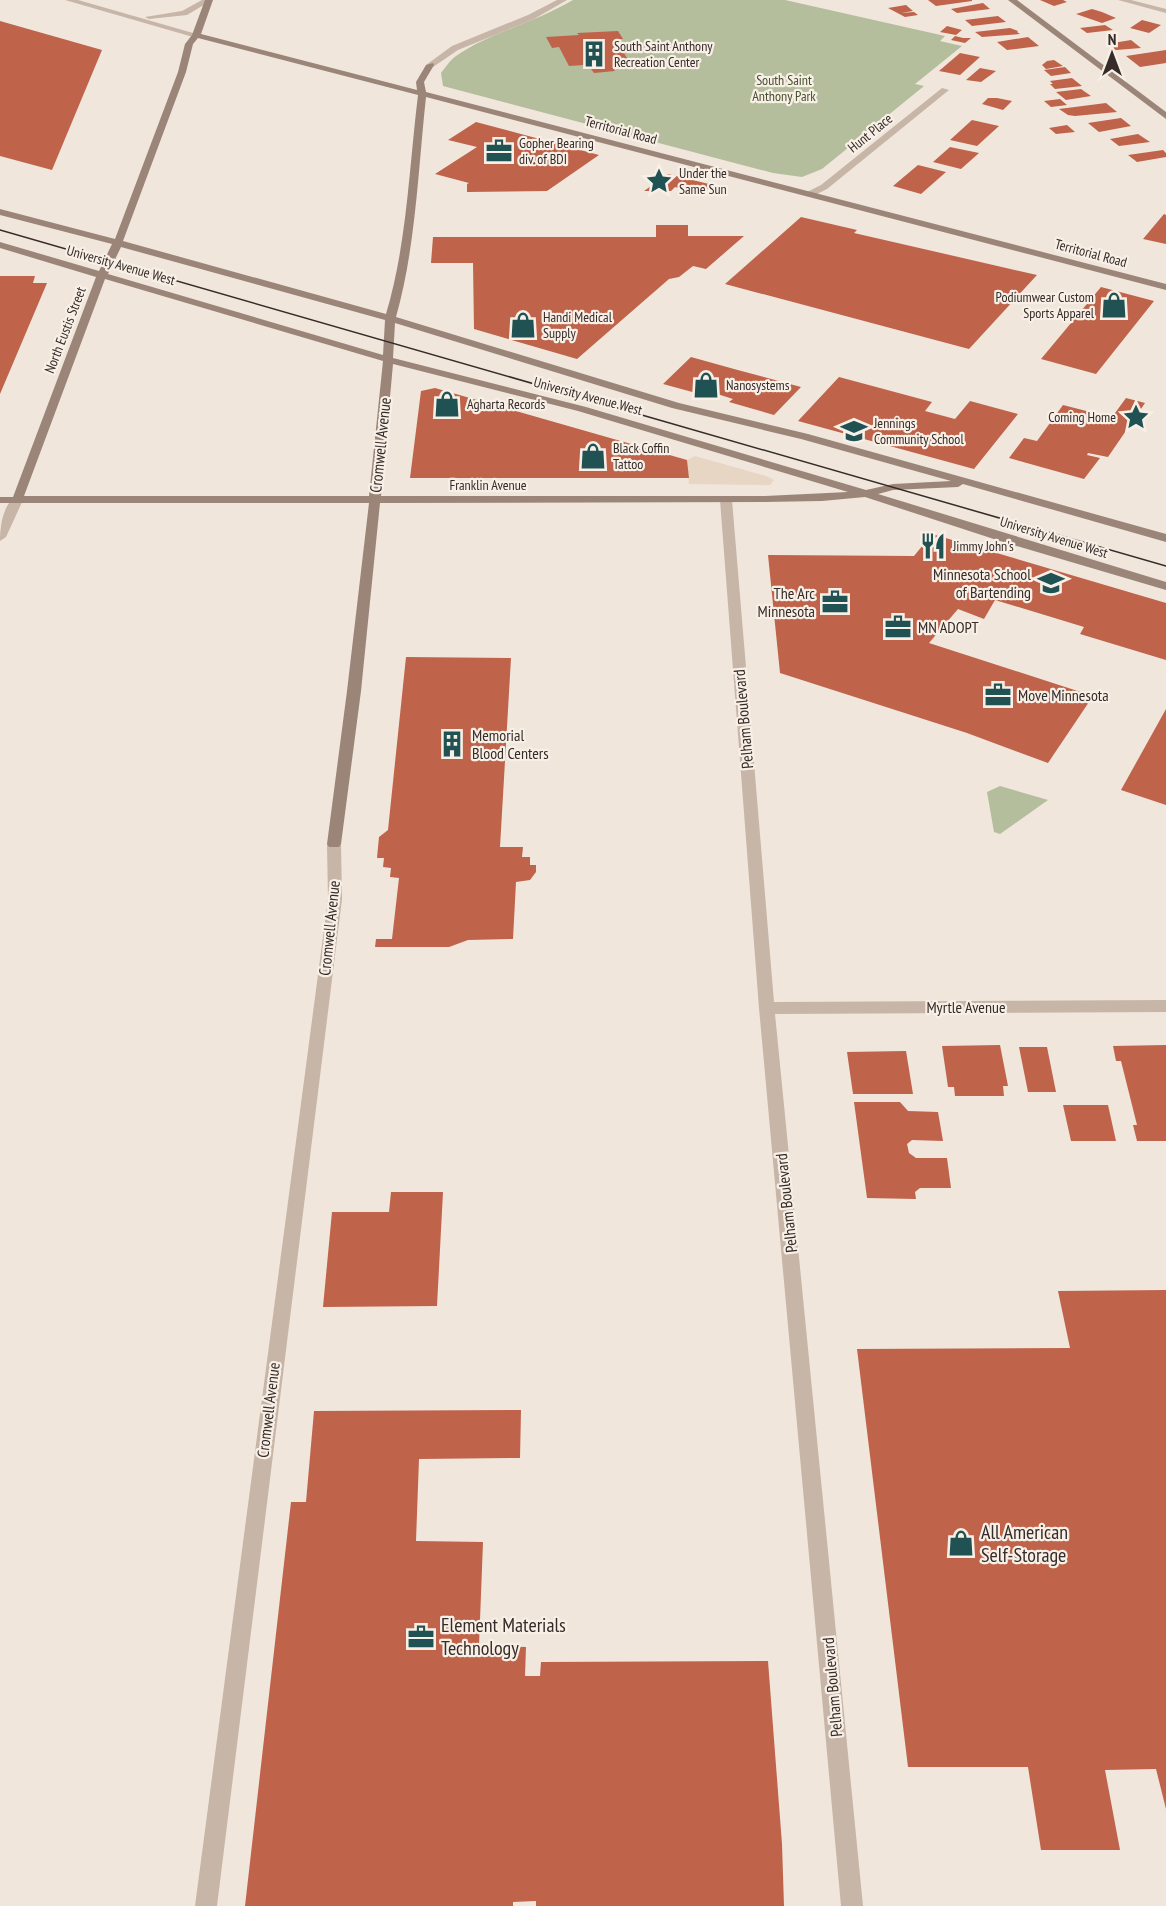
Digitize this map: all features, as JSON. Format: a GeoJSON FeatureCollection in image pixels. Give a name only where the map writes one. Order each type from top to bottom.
{"type":"FeatureCollection","features":[{"type":"Feature","properties":{"kind":"main road","name":"North Eustis Street"},"geometry":{"type":"LineString","coordinates":[[17,500],[102,275],[118,243],[182,72],[189,44],[196,34],[208,0]]}},
{"type":"Feature","properties":{"kind":"main road"},"geometry":{"type":"LineString","coordinates":[[1012,0],[1166,116]]}},
{"type":"Feature","properties":{"kind":"main road","name":"Territorial Road"},"geometry":{"type":"LineString","coordinates":[[196,34],[1166,287]]}},
{"type":"Feature","properties":{"kind":"main road","name":"Cromwell Avenue"},"geometry":{"type":"LineString","coordinates":[[334,844],[354,692],[375,500],[390,319],[398,291],[405,241],[422,94],[420,82],[430,65]]}},
{"type":"Feature","properties":{"kind":"main road","name":"University Avenue West"},"geometry":{"type":"LineString","coordinates":[[0,212],[325,300],[665,403],[804,436],[1166,538]]}},
{"type":"Feature","properties":{"kind":"main road","name":"University Avenue West"},"geometry":{"type":"LineString","coordinates":[[0,245],[324,341],[582,409],[776,465],[862,494],[1166,586]]}},
{"type":"Feature","properties":{"kind":"main road","name":"Franklin Avenue"},"geometry":{"type":"LineString","coordinates":[[0,500],[726,500],[822,498],[862,494],[915,484],[976,484]]}},
{"type":"Feature","properties":{"kind":"street","name":"Territorial Road"},"geometry":{"type":"LineString","coordinates":[[69,0],[196,34]]}},
{"type":"Feature","properties":{"kind":"street"},"geometry":{"type":"LineString","coordinates":[[125,16],[176,15],[208,0]]}},
{"type":"Feature","properties":{"kind":"street","name":"Cromwell Avenue"},"geometry":{"type":"LineString","coordinates":[[430,65],[455,48],[531,17],[563,0]]}},
{"type":"Feature","properties":{"kind":"street"},"geometry":{"type":"LineString","coordinates":[[1122,0],[1166,11]]}},
{"type":"Feature","properties":{"kind":"street","name":"Hunt Place"},"geometry":{"type":"LineString","coordinates":[[810,194],[824,187],[945,90]]}},
{"type":"Feature","properties":{"kind":"street","name":"North Eustis Street"},"geometry":{"type":"LineString","coordinates":[[0,537],[17,500]]}},
{"type":"Feature","properties":{"kind":"street","name":"Pelham Boulevard"},"geometry":{"type":"LineString","coordinates":[[726,500],[767,1008],[852,1906]]}},
{"type":"Feature","properties":{"kind":"street","name":"Cromwell Avenue"},"geometry":{"type":"LineString","coordinates":[[206,1906],[335,899],[334,844]]}},
{"type":"Feature","properties":{"kind":"street","name":"Myrtle Avenue"},"geometry":{"type":"LineString","coordinates":[[767,1008],[1166,1006]]}},
{"type":"Feature","properties":{"kind":"green space","name":"South Saint Anthony Park"},"geometry":{"type":"Polygon","coordinates":[[[573,0],[785,0],[945,36],[940,41],[962,46],[915,84],[924,86],[822,169],[802,177],[773,173],[443,86],[441,73],[456,56],[483,41],[573,0]]]}},
{"type":"Feature","properties":{"kind":"green space"},"geometry":{"type":"Polygon","coordinates":[[[1000,786],[1048,800],[1000,834],[994,832],[987,792],[1000,786]]]}},
{"type":"Feature","properties":{"kind":"shaded area"},"geometry":{"type":"Polygon","coordinates":[[[695,456],[774,480],[770,485],[689,484],[687,460],[695,456]]]}},
{"type":"Feature","properties":{"kind":"building"},"geometry":{"type":"Polygon","coordinates":[[[928,0],[972,0],[972,1],[936,6],[928,0]]]}},
{"type":"Feature","properties":{"kind":"building"},"geometry":{"type":"Polygon","coordinates":[[[1040,0],[1063,0],[1067,2],[1054,6],[1040,0]]]}},
{"type":"Feature","properties":{"kind":"building"},"geometry":{"type":"Polygon","coordinates":[[[983,3],[990,9],[957,13],[951,9],[983,3]]]}},
{"type":"Feature","properties":{"kind":"building"},"geometry":{"type":"Polygon","coordinates":[[[906,5],[913,11],[901,13],[914,12],[918,15],[905,17],[888,8],[906,5]]]}},
{"type":"Feature","properties":{"kind":"building"},"geometry":{"type":"Polygon","coordinates":[[[1092,9],[1116,18],[1102,23],[1076,14],[1092,9]]]}},
{"type":"Feature","properties":{"kind":"building"},"geometry":{"type":"Polygon","coordinates":[[[998,16],[1006,22],[972,26],[965,20],[998,16]]]}},
{"type":"Feature","properties":{"kind":"building"},"geometry":{"type":"Polygon","coordinates":[[[1142,20],[1161,25],[1149,33],[1130,28],[1142,20]]]}},
{"type":"Feature","properties":{"kind":"building"},"geometry":{"type":"Polygon","coordinates":[[[0,21],[102,50],[52,170],[0,156],[0,21]]]}},
{"type":"Feature","properties":{"kind":"building"},"geometry":{"type":"Polygon","coordinates":[[[1105,25],[1113,30],[1087,33],[1080,28],[1105,25]]]}},
{"type":"Feature","properties":{"kind":"building"},"geometry":{"type":"Polygon","coordinates":[[[947,26],[962,30],[956,35],[940,32],[947,26]]]}},
{"type":"Feature","properties":{"kind":"building"},"geometry":{"type":"Polygon","coordinates":[[[1010,28],[1020,34],[982,37],[975,32],[1010,28]]]}},
{"type":"Feature","properties":{"kind":"building","name":"South Saint Anthony Recreation Center"},"geometry":{"type":"Polygon","coordinates":[[[618,31],[623,39],[616,39],[628,60],[615,61],[618,66],[612,67],[615,71],[594,73],[591,69],[586,69],[584,65],[569,66],[559,47],[552,48],[546,37],[579,35],[577,33],[618,31]]]}},
{"type":"Feature","properties":{"kind":"building"},"geometry":{"type":"Polygon","coordinates":[[[955,36],[971,38],[965,43],[951,40],[955,36]]]}},
{"type":"Feature","properties":{"kind":"building"},"geometry":{"type":"Polygon","coordinates":[[[1028,37],[1039,46],[1007,50],[997,42],[1028,37]]]}},
{"type":"Feature","properties":{"kind":"building"},"geometry":{"type":"Polygon","coordinates":[[[1131,40],[1141,48],[1116,50],[1107,44],[1131,40]]]}},
{"type":"Feature","properties":{"kind":"building"},"geometry":{"type":"Polygon","coordinates":[[[1166,50],[1166,63],[1140,67],[1126,56],[1166,50]]]}},
{"type":"Feature","properties":{"kind":"building"},"geometry":{"type":"Polygon","coordinates":[[[960,53],[980,57],[960,75],[939,71],[960,53]]]}},
{"type":"Feature","properties":{"kind":"building"},"geometry":{"type":"Polygon","coordinates":[[[1054,60],[1063,66],[1046,69],[1042,65],[1047,61],[1054,60]]]}},
{"type":"Feature","properties":{"kind":"building"},"geometry":{"type":"Polygon","coordinates":[[[1065,67],[1071,73],[1051,76],[1044,70],[1065,67]]]}},
{"type":"Feature","properties":{"kind":"building"},"geometry":{"type":"Polygon","coordinates":[[[980,68],[996,71],[981,82],[966,80],[980,68]]]}},
{"type":"Feature","properties":{"kind":"building"},"geometry":{"type":"Polygon","coordinates":[[[1072,78],[1082,86],[1055,89],[1050,84],[1053,84],[1050,81],[1072,78]]]}},
{"type":"Feature","properties":{"kind":"building"},"geometry":{"type":"Polygon","coordinates":[[[1081,89],[1091,96],[1066,100],[1056,92],[1081,89]]]}},
{"type":"Feature","properties":{"kind":"building"},"geometry":{"type":"Polygon","coordinates":[[[988,98],[1012,101],[1003,110],[982,104],[988,98]]]}},
{"type":"Feature","properties":{"kind":"building"},"geometry":{"type":"Polygon","coordinates":[[[1060,99],[1067,105],[1051,107],[1044,101],[1060,99]]]}},
{"type":"Feature","properties":{"kind":"building"},"geometry":{"type":"Polygon","coordinates":[[[1106,103],[1117,112],[1075,116],[1068,115],[1059,109],[1106,103]]]}},
{"type":"Feature","properties":{"kind":"building"},"geometry":{"type":"Polygon","coordinates":[[[1121,118],[1131,126],[1099,132],[1088,123],[1121,118]]]}},
{"type":"Feature","properties":{"kind":"building"},"geometry":{"type":"Polygon","coordinates":[[[972,120],[999,126],[977,146],[950,140],[972,120]]]}},
{"type":"Feature","properties":{"kind":"building"},"geometry":{"type":"Polygon","coordinates":[[[476,122],[599,155],[547,191],[467,192],[469,183],[435,174],[477,147],[448,140],[476,122]]]}},
{"type":"Feature","properties":{"kind":"building"},"geometry":{"type":"Polygon","coordinates":[[[1067,125],[1075,132],[1056,134],[1049,128],[1067,125]]]}},
{"type":"Feature","properties":{"kind":"building"},"geometry":{"type":"Polygon","coordinates":[[[1138,134],[1150,142],[1119,146],[1110,139],[1138,134]]]}},
{"type":"Feature","properties":{"kind":"building"},"geometry":{"type":"Polygon","coordinates":[[[950,147],[979,153],[961,169],[933,162],[950,147]]]}},
{"type":"Feature","properties":{"kind":"building"},"geometry":{"type":"Polygon","coordinates":[[[1163,150],[1166,157],[1137,162],[1128,155],[1163,150]]]}},
{"type":"Feature","properties":{"kind":"building"},"geometry":{"type":"Polygon","coordinates":[[[918,165],[946,172],[921,194],[893,186],[918,165]]]}},
{"type":"Feature","properties":{"kind":"building"},"geometry":{"type":"Polygon","coordinates":[[[668,174],[713,185],[705,191],[689,191],[675,187],[671,191],[644,191],[668,174]]]}},
{"type":"Feature","properties":{"kind":"building"},"geometry":{"type":"Polygon","coordinates":[[[1164,214],[1166,215],[1166,244],[1143,239],[1164,214]]]}},
{"type":"Feature","properties":{"kind":"building"},"geometry":{"type":"Polygon","coordinates":[[[801,217],[857,230],[854,233],[1037,275],[969,349],[725,284],[801,217]]]}},
{"type":"Feature","properties":{"kind":"building"},"geometry":{"type":"Polygon","coordinates":[[[656,225],[688,225],[688,236],[744,236],[706,269],[693,266],[679,277],[669,279],[577,359],[474,329],[473,263],[431,263],[433,237],[656,237],[656,225]]]}},
{"type":"Feature","properties":{"kind":"building"},"geometry":{"type":"Polygon","coordinates":[[[0,276],[35,276],[33,283],[47,283],[0,394],[0,276]]]}},
{"type":"Feature","properties":{"kind":"building"},"geometry":{"type":"Polygon","coordinates":[[[1101,287],[1154,301],[1096,374],[1041,359],[1101,287]]]}},
{"type":"Feature","properties":{"kind":"building"},"geometry":{"type":"Polygon","coordinates":[[[691,357],[801,387],[774,415],[729,402],[733,399],[711,392],[707,396],[663,384],[691,357]]]}},
{"type":"Feature","properties":{"kind":"building"},"geometry":{"type":"Polygon","coordinates":[[[839,377],[932,402],[925,411],[955,419],[970,401],[1018,414],[974,469],[798,421],[839,377]]]}},
{"type":"Feature","properties":{"kind":"building"},"geometry":{"type":"Polygon","coordinates":[[[435,388],[687,460],[689,478],[410,478],[421,391],[435,388]]]}},
{"type":"Feature","properties":{"kind":"building"},"geometry":{"type":"Polygon","coordinates":[[[1126,398],[1145,403],[1108,457],[1088,453],[1087,455],[1100,458],[1084,479],[1009,458],[1024,438],[1037,441],[1063,405],[1098,414],[1093,421],[1107,424],[1126,398]]]}},
{"type":"Feature","properties":{"kind":"building"},"geometry":{"type":"Polygon","coordinates":[[[932,534],[1166,603],[1166,660],[1080,634],[1084,627],[995,600],[984,619],[958,609],[929,643],[1093,696],[1048,763],[967,733],[780,673],[768,555],[914,556],[932,534]]]}},
{"type":"Feature","properties":{"kind":"building","name":"Memorial Blood Centers"},"geometry":{"type":"Polygon","coordinates":[[[406,657],[511,658],[500,847],[523,847],[522,857],[530,857],[530,865],[536,865],[536,872],[530,880],[516,882],[513,939],[468,940],[449,947],[375,947],[376,939],[392,939],[399,878],[390,877],[391,868],[383,867],[384,858],[377,858],[379,837],[388,830],[406,657]]]}},
{"type":"Feature","properties":{"kind":"building"},"geometry":{"type":"Polygon","coordinates":[[[1166,709],[1166,805],[1121,790],[1166,709]]]}},
{"type":"Feature","properties":{"kind":"building"},"geometry":{"type":"Polygon","coordinates":[[[1000,1045],[1008,1086],[1003,1086],[1004,1096],[955,1096],[954,1087],[948,1087],[942,1046],[1000,1045]]]}},
{"type":"Feature","properties":{"kind":"building"},"geometry":{"type":"Polygon","coordinates":[[[1166,1045],[1166,1141],[1137,1141],[1133,1125],[1137,1125],[1121,1061],[1116,1061],[1113,1046],[1166,1045]]]}},
{"type":"Feature","properties":{"kind":"building"},"geometry":{"type":"Polygon","coordinates":[[[1019,1047],[1047,1047],[1056,1092],[1028,1092],[1019,1047]]]}},
{"type":"Feature","properties":{"kind":"building"},"geometry":{"type":"Polygon","coordinates":[[[906,1051],[913,1094],[853,1094],[847,1052],[906,1051]]]}},
{"type":"Feature","properties":{"kind":"building"},"geometry":{"type":"Polygon","coordinates":[[[854,1102],[900,1102],[908,1111],[938,1112],[943,1141],[912,1140],[907,1144],[909,1153],[916,1158],[947,1158],[951,1188],[920,1188],[915,1192],[916,1199],[867,1198],[854,1102]]]}},
{"type":"Feature","properties":{"kind":"building"},"geometry":{"type":"Polygon","coordinates":[[[1063,1105],[1108,1105],[1116,1141],[1071,1141],[1063,1105]]]}},
{"type":"Feature","properties":{"kind":"building"},"geometry":{"type":"Polygon","coordinates":[[[391,1192],[443,1192],[437,1306],[323,1307],[332,1212],[389,1212],[391,1192]]]}},
{"type":"Feature","properties":{"kind":"building"},"geometry":{"type":"Polygon","coordinates":[[[1166,1290],[1166,1809],[1156,1769],[1105,1770],[1120,1850],[1041,1850],[1028,1767],[908,1767],[857,1349],[1070,1348],[1058,1291],[1166,1290]]]}},
{"type":"Feature","properties":{"kind":"building"},"geometry":{"type":"Polygon","coordinates":[[[521,1410],[520,1458],[419,1459],[416,1541],[483,1542],[479,1646],[526,1647],[525,1676],[540,1676],[541,1662],[768,1661],[782,1844],[784,1906],[536,1906],[536,1901],[513,1902],[513,1906],[245,1906],[291,1502],[306,1502],[314,1411],[521,1410]]]}},
{"type":"Feature","properties":{"kind":"tram line"},"geometry":{"type":"LineString","coordinates":[[0,230],[1166,566]]}},
{"type":"Feature","properties":{"kind":"place","name":"South Saint Anthony Recreation Center"},"geometry":{"type":"Point","coordinates":[594,54]}},
{"type":"Feature","properties":{"kind":"place","name":"Gopher Bearing div. of BDI"},"geometry":{"type":"Point","coordinates":[499,151]}},
{"type":"Feature","properties":{"kind":"place","name":"Under the Same Sun"},"geometry":{"type":"Point","coordinates":[659,181]}},
{"type":"Feature","properties":{"kind":"place","name":"Podiumwear Custom Sports Apparel"},"geometry":{"type":"Point","coordinates":[1114,305]}},
{"type":"Feature","properties":{"kind":"place","name":"Handi Medical Supply"},"geometry":{"type":"Point","coordinates":[523,325]}},
{"type":"Feature","properties":{"kind":"place","name":"Nanosystems"},"geometry":{"type":"Point","coordinates":[706,385]}},
{"type":"Feature","properties":{"kind":"place","name":"Agharta Records"},"geometry":{"type":"Point","coordinates":[447,404]}},
{"type":"Feature","properties":{"kind":"place","name":"Coming Home"},"geometry":{"type":"Point","coordinates":[1136,417]}},
{"type":"Feature","properties":{"kind":"place","name":"Jennings Community School"},"geometry":{"type":"Point","coordinates":[854,431]}},
{"type":"Feature","properties":{"kind":"place","name":"Black Coffin Tattoo"},"geometry":{"type":"Point","coordinates":[593,456]}},
{"type":"Feature","properties":{"kind":"place","name":"Jimmy John's"},"geometry":{"type":"Point","coordinates":[933,546]}},
{"type":"Feature","properties":{"kind":"place","name":"Minnesota School of Bartending"},"geometry":{"type":"Point","coordinates":[1051,583]}},
{"type":"Feature","properties":{"kind":"place","name":"The Arc Minnesota"},"geometry":{"type":"Point","coordinates":[835,602]}},
{"type":"Feature","properties":{"kind":"place","name":"MN ADOPT"},"geometry":{"type":"Point","coordinates":[898,627]}},
{"type":"Feature","properties":{"kind":"place","name":"Move Minnesota"},"geometry":{"type":"Point","coordinates":[998,695]}},
{"type":"Feature","properties":{"kind":"place","name":"Memorial Blood Centers"},"geometry":{"type":"Point","coordinates":[452,744]}},
{"type":"Feature","properties":{"kind":"place","name":"All American Self-Storage"},"geometry":{"type":"Point","coordinates":[961,1543]}},
{"type":"Feature","properties":{"kind":"place","name":"Element Materials Technology"},"geometry":{"type":"Point","coordinates":[421,1637]}}]}
